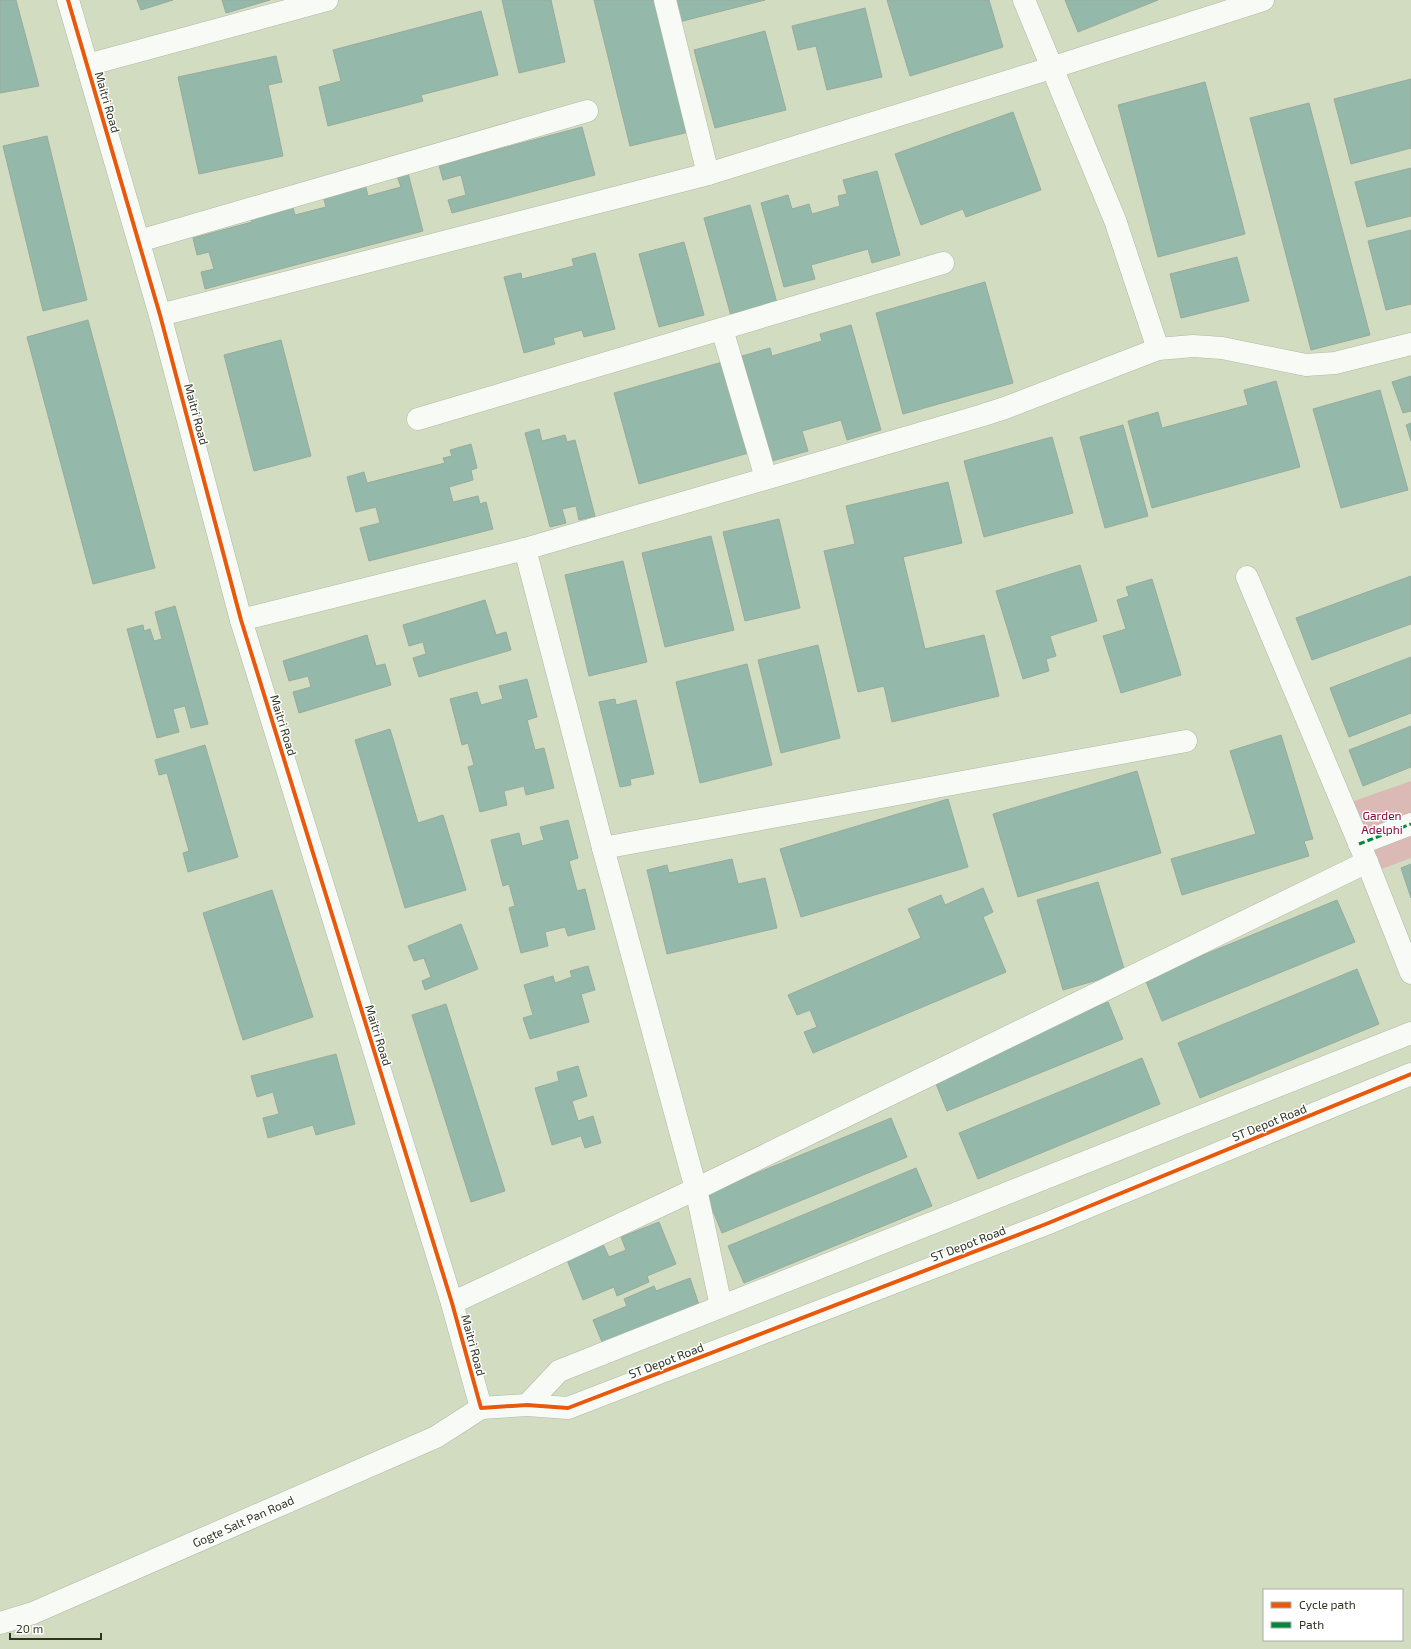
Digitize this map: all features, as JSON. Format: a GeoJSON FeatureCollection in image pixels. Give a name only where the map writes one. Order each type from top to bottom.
{"type":"FeatureCollection","features":[{"type":"Feature","properties":{"kind":"street","name":"Maitri Road"},"geometry":{"type":"LineString","coordinates":[[68,0],[160,315],[241,620],[452,1303],[481,1408]]}},
{"type":"Feature","properties":{"kind":"street"},"geometry":{"type":"LineString","coordinates":[[87,65],[327,0]]}},
{"type":"Feature","properties":{"kind":"street"},"geometry":{"type":"LineString","coordinates":[[665,0],[708,174]]}},
{"type":"Feature","properties":{"kind":"street"},"geometry":{"type":"LineString","coordinates":[[1024,0],[1115,220],[1158,349]]}},
{"type":"Feature","properties":{"kind":"street"},"geometry":{"type":"LineString","coordinates":[[160,315],[708,174],[1052,68],[1263,0]]}},
{"type":"Feature","properties":{"kind":"street"},"geometry":{"type":"LineString","coordinates":[[139,242],[587,111]]}},
{"type":"Feature","properties":{"kind":"street"},"geometry":{"type":"LineString","coordinates":[[418,419],[943,263]]}},
{"type":"Feature","properties":{"kind":"street"},"geometry":{"type":"LineString","coordinates":[[722,329],[766,478]]}},
{"type":"Feature","properties":{"kind":"street"},"geometry":{"type":"LineString","coordinates":[[241,620],[525,549],[1005,408],[1158,349],[1192,346],[1222,348],[1306,365],[1335,363],[1411,344]]}},
{"type":"Feature","properties":{"kind":"street"},"geometry":{"type":"LineString","coordinates":[[525,549],[603,848],[696,1189],[721,1306]]}},
{"type":"Feature","properties":{"kind":"street"},"geometry":{"type":"LineString","coordinates":[[1247,577],[1363,853],[1403,931],[1411,973]]}},
{"type":"Feature","properties":{"kind":"street"},"geometry":{"type":"LineString","coordinates":[[603,848],[1186,740]]}},
{"type":"Feature","properties":{"kind":"street"},"geometry":{"type":"LineString","coordinates":[[452,1303],[696,1189],[1363,853],[1411,824]]}},
{"type":"Feature","properties":{"kind":"street"},"geometry":{"type":"LineString","coordinates":[[481,1408],[527,1405],[559,1371],[1411,1033]]}},
{"type":"Feature","properties":{"kind":"street","name":"ST Depot Road"},"geometry":{"type":"LineString","coordinates":[[527,1405],[568,1408],[1046,1224],[1411,1074]]}},
{"type":"Feature","properties":{"kind":"street","name":"Gogte Salt Pan Road"},"geometry":{"type":"LineString","coordinates":[[0,1623],[33,1613],[436,1437],[481,1408]]}},
{"type":"Feature","properties":{"kind":"green space","name":"Garden Adelphi"},"geometry":{"type":"Polygon","coordinates":[[[1411,781],[1411,858],[1371,873],[1343,805],[1411,781]]]}},
{"type":"Feature","properties":{"kind":"building"},"geometry":{"type":"Polygon","coordinates":[[[0,0],[16,0],[39,86],[0,93],[0,0]]]}},
{"type":"Feature","properties":{"kind":"building"},"geometry":{"type":"Polygon","coordinates":[[[137,0],[173,0],[141,10],[137,0]]]}},
{"type":"Feature","properties":{"kind":"building"},"geometry":{"type":"Polygon","coordinates":[[[222,0],[270,0],[226,13],[222,0]]]}},
{"type":"Feature","properties":{"kind":"building"},"geometry":{"type":"Polygon","coordinates":[[[502,0],[551,0],[565,62],[519,73],[502,0]]]}},
{"type":"Feature","properties":{"kind":"building"},"geometry":{"type":"Polygon","coordinates":[[[594,0],[657,0],[689,132],[630,146],[594,0]]]}},
{"type":"Feature","properties":{"kind":"building"},"geometry":{"type":"Polygon","coordinates":[[[673,0],[765,0],[679,22],[673,0]]]}},
{"type":"Feature","properties":{"kind":"building"},"geometry":{"type":"Polygon","coordinates":[[[887,0],[989,0],[1003,47],[910,76],[887,0]]]}},
{"type":"Feature","properties":{"kind":"building"},"geometry":{"type":"Polygon","coordinates":[[[1065,0],[1158,0],[1078,32],[1065,0]]]}},
{"type":"Feature","properties":{"kind":"building"},"geometry":{"type":"Polygon","coordinates":[[[865,8],[882,77],[827,90],[816,46],[798,50],[792,26],[865,8]]]}},
{"type":"Feature","properties":{"kind":"building"},"geometry":{"type":"Polygon","coordinates":[[[481,11],[498,75],[421,95],[423,101],[328,126],[319,87],[341,81],[333,50],[481,11]]]}},
{"type":"Feature","properties":{"kind":"building"},"geometry":{"type":"Polygon","coordinates":[[[765,31],[786,110],[715,128],[694,50],[765,31]]]}},
{"type":"Feature","properties":{"kind":"building"},"geometry":{"type":"Polygon","coordinates":[[[276,56],[282,82],[268,85],[283,156],[199,174],[178,77],[276,56]]]}},
{"type":"Feature","properties":{"kind":"building"},"geometry":{"type":"Polygon","coordinates":[[[1411,79],[1411,148],[1351,164],[1334,99],[1411,79]]]}},
{"type":"Feature","properties":{"kind":"building"},"geometry":{"type":"Polygon","coordinates":[[[1205,82],[1245,234],[1158,257],[1118,105],[1205,82]]]}},
{"type":"Feature","properties":{"kind":"building"},"geometry":{"type":"Polygon","coordinates":[[[1309,103],[1370,335],[1311,350],[1250,118],[1309,103]]]}},
{"type":"Feature","properties":{"kind":"building"},"geometry":{"type":"Polygon","coordinates":[[[1013,112],[1041,190],[966,217],[963,209],[921,225],[895,154],[1013,112]]]}},
{"type":"Feature","properties":{"kind":"building"},"geometry":{"type":"Polygon","coordinates":[[[582,127],[595,175],[452,213],[448,200],[466,195],[461,175],[443,180],[439,165],[582,127]]]}},
{"type":"Feature","properties":{"kind":"building"},"geometry":{"type":"Polygon","coordinates":[[[47,136],[87,300],[43,311],[3,146],[47,136]]]}},
{"type":"Feature","properties":{"kind":"building"},"geometry":{"type":"Polygon","coordinates":[[[1411,168],[1411,216],[1367,227],[1355,182],[1411,168]]]}},
{"type":"Feature","properties":{"kind":"building"},"geometry":{"type":"Polygon","coordinates":[[[877,171],[900,255],[872,263],[868,249],[811,265],[815,279],[784,287],[761,203],[788,195],[792,209],[809,204],[812,214],[840,206],[838,196],[847,194],[843,180],[877,171]]]}},
{"type":"Feature","properties":{"kind":"building"},"geometry":{"type":"Polygon","coordinates":[[[408,173],[423,231],[205,289],[201,272],[214,269],[209,252],[197,255],[193,238],[252,222],[250,215],[292,204],[295,215],[326,207],[323,196],[365,184],[368,196],[401,187],[397,176],[408,173]]]}},
{"type":"Feature","properties":{"kind":"building"},"geometry":{"type":"Polygon","coordinates":[[[750,205],[777,303],[731,316],[704,218],[750,205]]]}},
{"type":"Feature","properties":{"kind":"building"},"geometry":{"type":"Polygon","coordinates":[[[1411,230],[1411,304],[1386,310],[1368,241],[1411,230]]]}},
{"type":"Feature","properties":{"kind":"building"},"geometry":{"type":"Polygon","coordinates":[[[684,242],[704,315],[659,327],[639,254],[684,242]]]}},
{"type":"Feature","properties":{"kind":"building"},"geometry":{"type":"Polygon","coordinates":[[[595,253],[615,329],[584,337],[582,330],[553,338],[555,344],[524,353],[504,277],[521,273],[522,279],[574,266],[572,259],[595,253]]]}},
{"type":"Feature","properties":{"kind":"building"},"geometry":{"type":"Polygon","coordinates":[[[1237,257],[1249,301],[1181,318],[1170,274],[1237,257]]]}},
{"type":"Feature","properties":{"kind":"building"},"geometry":{"type":"Polygon","coordinates":[[[985,282],[1013,383],[903,414],[876,313],[985,282]]]}},
{"type":"Feature","properties":{"kind":"building"},"geometry":{"type":"Polygon","coordinates":[[[88,320],[155,568],[93,584],[27,337],[88,320]]]}},
{"type":"Feature","properties":{"kind":"building"},"geometry":{"type":"Polygon","coordinates":[[[851,325],[881,430],[847,440],[841,420],[802,431],[808,451],[772,461],[742,356],[770,348],[772,356],[822,341],[820,334],[851,325]]]}},
{"type":"Feature","properties":{"kind":"building"},"geometry":{"type":"Polygon","coordinates":[[[281,340],[311,456],[254,471],[224,355],[281,340]]]}},
{"type":"Feature","properties":{"kind":"building"},"geometry":{"type":"Polygon","coordinates":[[[726,361],[752,452],[639,484],[614,393],[726,361]]]}},
{"type":"Feature","properties":{"kind":"building"},"geometry":{"type":"Polygon","coordinates":[[[1411,376],[1411,411],[1403,413],[1392,382],[1411,376]]]}},
{"type":"Feature","properties":{"kind":"building"},"geometry":{"type":"Polygon","coordinates":[[[1276,381],[1300,467],[1152,508],[1128,421],[1158,412],[1162,428],[1248,405],[1244,390],[1276,381]]]}},
{"type":"Feature","properties":{"kind":"building"},"geometry":{"type":"Polygon","coordinates":[[[1380,390],[1408,490],[1341,508],[1313,409],[1380,390]]]}},
{"type":"Feature","properties":{"kind":"building"},"geometry":{"type":"Polygon","coordinates":[[[1411,423],[1411,441],[1406,425],[1411,423]]]}},
{"type":"Feature","properties":{"kind":"building"},"geometry":{"type":"Polygon","coordinates":[[[1123,425],[1148,516],[1105,528],[1080,437],[1123,425]]]}},
{"type":"Feature","properties":{"kind":"building"},"geometry":{"type":"Polygon","coordinates":[[[539,429],[542,441],[565,435],[567,442],[575,440],[595,516],[579,520],[576,506],[562,509],[566,523],[550,527],[525,433],[539,429]]]}},
{"type":"Feature","properties":{"kind":"building"},"geometry":{"type":"Polygon","coordinates":[[[1052,437],[1073,513],[984,537],[964,461],[1052,437]]]}},
{"type":"Feature","properties":{"kind":"building"},"geometry":{"type":"Polygon","coordinates":[[[471,444],[477,468],[471,470],[473,480],[449,487],[453,502],[478,496],[480,504],[486,502],[493,529],[369,561],[360,528],[380,523],[376,507],[356,512],[347,477],[364,472],[367,483],[445,463],[443,458],[452,456],[450,450],[471,444]]]}},
{"type":"Feature","properties":{"kind":"building"},"geometry":{"type":"Polygon","coordinates":[[[948,482],[962,543],[903,557],[925,649],[984,635],[999,696],[892,722],[884,686],[858,692],[824,551],[855,544],[846,506],[948,482]]]}},
{"type":"Feature","properties":{"kind":"building"},"geometry":{"type":"Polygon","coordinates":[[[779,519],[800,608],[745,621],[723,532],[779,519]]]}},
{"type":"Feature","properties":{"kind":"building"},"geometry":{"type":"Polygon","coordinates":[[[711,536],[734,630],[665,647],[642,553],[711,536]]]}},
{"type":"Feature","properties":{"kind":"building"},"geometry":{"type":"Polygon","coordinates":[[[623,561],[647,662],[589,676],[565,575],[623,561]]]}},
{"type":"Feature","properties":{"kind":"building"},"geometry":{"type":"Polygon","coordinates":[[[1080,565],[1097,621],[1050,636],[1056,656],[1046,659],[1049,671],[1023,679],[996,591],[1080,565]]]}},
{"type":"Feature","properties":{"kind":"building"},"geometry":{"type":"Polygon","coordinates":[[[1411,576],[1411,624],[1312,660],[1296,618],[1411,576]]]}},
{"type":"Feature","properties":{"kind":"building"},"geometry":{"type":"Polygon","coordinates":[[[1152,579],[1181,675],[1121,693],[1103,636],[1126,629],[1117,600],[1129,596],[1126,587],[1152,579]]]}},
{"type":"Feature","properties":{"kind":"building"},"geometry":{"type":"Polygon","coordinates":[[[485,600],[496,635],[506,632],[511,650],[419,677],[413,658],[426,654],[423,642],[409,646],[403,625],[485,600]]]}},
{"type":"Feature","properties":{"kind":"building"},"geometry":{"type":"Polygon","coordinates":[[[175,606],[208,724],[191,728],[185,706],[173,709],[179,732],[157,738],[127,629],[143,625],[144,631],[150,629],[154,641],[162,639],[155,612],[175,606]]]}},
{"type":"Feature","properties":{"kind":"building"},"geometry":{"type":"Polygon","coordinates":[[[367,635],[376,666],[385,664],[391,685],[299,713],[293,692],[311,687],[308,676],[289,681],[283,661],[367,635]]]}},
{"type":"Feature","properties":{"kind":"building"},"geometry":{"type":"Polygon","coordinates":[[[818,645],[840,738],[781,753],[758,660],[818,645]]]}},
{"type":"Feature","properties":{"kind":"building"},"geometry":{"type":"Polygon","coordinates":[[[1411,657],[1411,713],[1349,737],[1330,688],[1411,657]]]}},
{"type":"Feature","properties":{"kind":"building"},"geometry":{"type":"Polygon","coordinates":[[[747,664],[772,765],[700,783],[676,682],[747,664]]]}},
{"type":"Feature","properties":{"kind":"building"},"geometry":{"type":"Polygon","coordinates":[[[527,679],[537,717],[527,720],[535,750],[544,748],[554,788],[526,795],[524,786],[504,791],[507,805],[480,812],[468,767],[474,765],[468,743],[462,745],[450,699],[477,692],[481,705],[503,699],[499,686],[527,679]]]}},
{"type":"Feature","properties":{"kind":"building"},"geometry":{"type":"Polygon","coordinates":[[[615,699],[616,705],[636,700],[654,774],[630,779],[631,785],[620,787],[599,702],[615,699]]]}},
{"type":"Feature","properties":{"kind":"building"},"geometry":{"type":"Polygon","coordinates":[[[1411,726],[1411,767],[1363,786],[1349,750],[1411,726]]]}},
{"type":"Feature","properties":{"kind":"building"},"geometry":{"type":"Polygon","coordinates":[[[390,729],[418,823],[443,815],[466,890],[405,908],[355,740],[390,729]]]}},
{"type":"Feature","properties":{"kind":"building"},"geometry":{"type":"Polygon","coordinates":[[[1281,735],[1313,839],[1304,841],[1309,856],[1182,895],[1171,859],[1256,834],[1230,751],[1281,735]]]}},
{"type":"Feature","properties":{"kind":"building"},"geometry":{"type":"Polygon","coordinates":[[[205,745],[238,857],[188,872],[183,853],[189,851],[167,773],[159,775],[155,760],[205,745]]]}},
{"type":"Feature","properties":{"kind":"building"},"geometry":{"type":"Polygon","coordinates":[[[1137,771],[1161,853],[1018,897],[993,814],[1137,771]]]}},
{"type":"Feature","properties":{"kind":"building"},"geometry":{"type":"Polygon","coordinates":[[[948,799],[968,867],[801,917],[780,849],[948,799]]]}},
{"type":"Feature","properties":{"kind":"building"},"geometry":{"type":"Polygon","coordinates":[[[568,820],[578,858],[569,861],[577,891],[585,889],[595,929],[568,936],[565,927],[545,932],[548,946],[521,953],[509,908],[515,906],[509,884],[503,886],[491,840],[519,833],[522,846],[544,840],[540,827],[568,820]]]}},
{"type":"Feature","properties":{"kind":"building"},"geometry":{"type":"Polygon","coordinates":[[[732,859],[738,884],[765,878],[777,928],[667,954],[647,870],[667,865],[669,873],[732,859]]]}},
{"type":"Feature","properties":{"kind":"building"},"geometry":{"type":"Polygon","coordinates":[[[1411,864],[1411,898],[1401,868],[1411,864]]]}},
{"type":"Feature","properties":{"kind":"building"},"geometry":{"type":"Polygon","coordinates":[[[1098,882],[1125,972],[1063,990],[1037,900],[1098,882]]]}},
{"type":"Feature","properties":{"kind":"building"},"geometry":{"type":"Polygon","coordinates":[[[983,888],[993,912],[983,917],[1006,972],[813,1053],[804,1032],[817,1027],[810,1010],[797,1015],[788,995],[921,938],[908,909],[941,895],[945,905],[983,888]]]}},
{"type":"Feature","properties":{"kind":"building"},"geometry":{"type":"Polygon","coordinates":[[[272,890],[313,1017],[243,1040],[203,913],[272,890]]]}},
{"type":"Feature","properties":{"kind":"building"},"geometry":{"type":"Polygon","coordinates":[[[1337,900],[1355,942],[1162,1021],[1145,979],[1337,900]]]}},
{"type":"Feature","properties":{"kind":"building"},"geometry":{"type":"Polygon","coordinates":[[[461,924],[478,969],[425,990],[422,981],[431,977],[424,958],[414,961],[408,946],[461,924]]]}},
{"type":"Feature","properties":{"kind":"building"},"geometry":{"type":"Polygon","coordinates":[[[588,966],[595,990],[581,994],[589,1022],[530,1039],[523,1018],[533,1015],[524,985],[553,976],[555,983],[572,977],[570,971],[588,966]]]}},
{"type":"Feature","properties":{"kind":"building"},"geometry":{"type":"Polygon","coordinates":[[[1357,969],[1379,1024],[1200,1098],[1178,1043],[1357,969]]]}},
{"type":"Feature","properties":{"kind":"building"},"geometry":{"type":"Polygon","coordinates":[[[1108,1002],[1123,1039],[947,1111],[932,1074],[1108,1002]]]}},
{"type":"Feature","properties":{"kind":"building"},"geometry":{"type":"Polygon","coordinates":[[[446,1004],[505,1191],[471,1202],[412,1015],[446,1004]]]}},
{"type":"Feature","properties":{"kind":"building"},"geometry":{"type":"Polygon","coordinates":[[[336,1054],[355,1124],[316,1135],[313,1125],[268,1138],[263,1118],[279,1114],[273,1092],[257,1097],[251,1076],[336,1054]]]}},
{"type":"Feature","properties":{"kind":"building"},"geometry":{"type":"Polygon","coordinates":[[[1142,1058],[1160,1104],[978,1179],[959,1133],[1142,1058]]]}},
{"type":"Feature","properties":{"kind":"building"},"geometry":{"type":"Polygon","coordinates":[[[578,1066],[587,1096],[572,1101],[578,1121],[593,1116],[601,1143],[585,1148],[581,1136],[552,1145],[535,1088],[559,1081],[557,1072],[578,1066]]]}},
{"type":"Feature","properties":{"kind":"building"},"geometry":{"type":"Polygon","coordinates":[[[891,1118],[907,1157],[722,1233],[706,1194],[891,1118]]]}},
{"type":"Feature","properties":{"kind":"building"},"geometry":{"type":"Polygon","coordinates":[[[916,1168],[932,1206],[744,1283],[728,1246],[916,1168]]]}},
{"type":"Feature","properties":{"kind":"building"},"geometry":{"type":"Polygon","coordinates":[[[659,1222],[676,1264],[647,1276],[649,1282],[617,1296],[614,1287],[583,1300],[567,1260],[603,1244],[609,1257],[626,1250],[621,1237],[659,1222]]]}},
{"type":"Feature","properties":{"kind":"building"},"geometry":{"type":"Polygon","coordinates":[[[690,1278],[700,1308],[602,1342],[593,1320],[627,1306],[624,1299],[654,1286],[656,1291],[690,1278]]]}},
{"type":"Feature","properties":{"kind":"marked path"},"geometry":{"type":"LineString","coordinates":[[1359,844],[1411,824]]}},
{"type":"Feature","properties":{"kind":"cycle path"},"geometry":{"type":"LineString","coordinates":[[68,0],[160,315],[241,620],[452,1303],[481,1408],[527,1405],[568,1408],[1046,1224],[1411,1074]]}}]}
